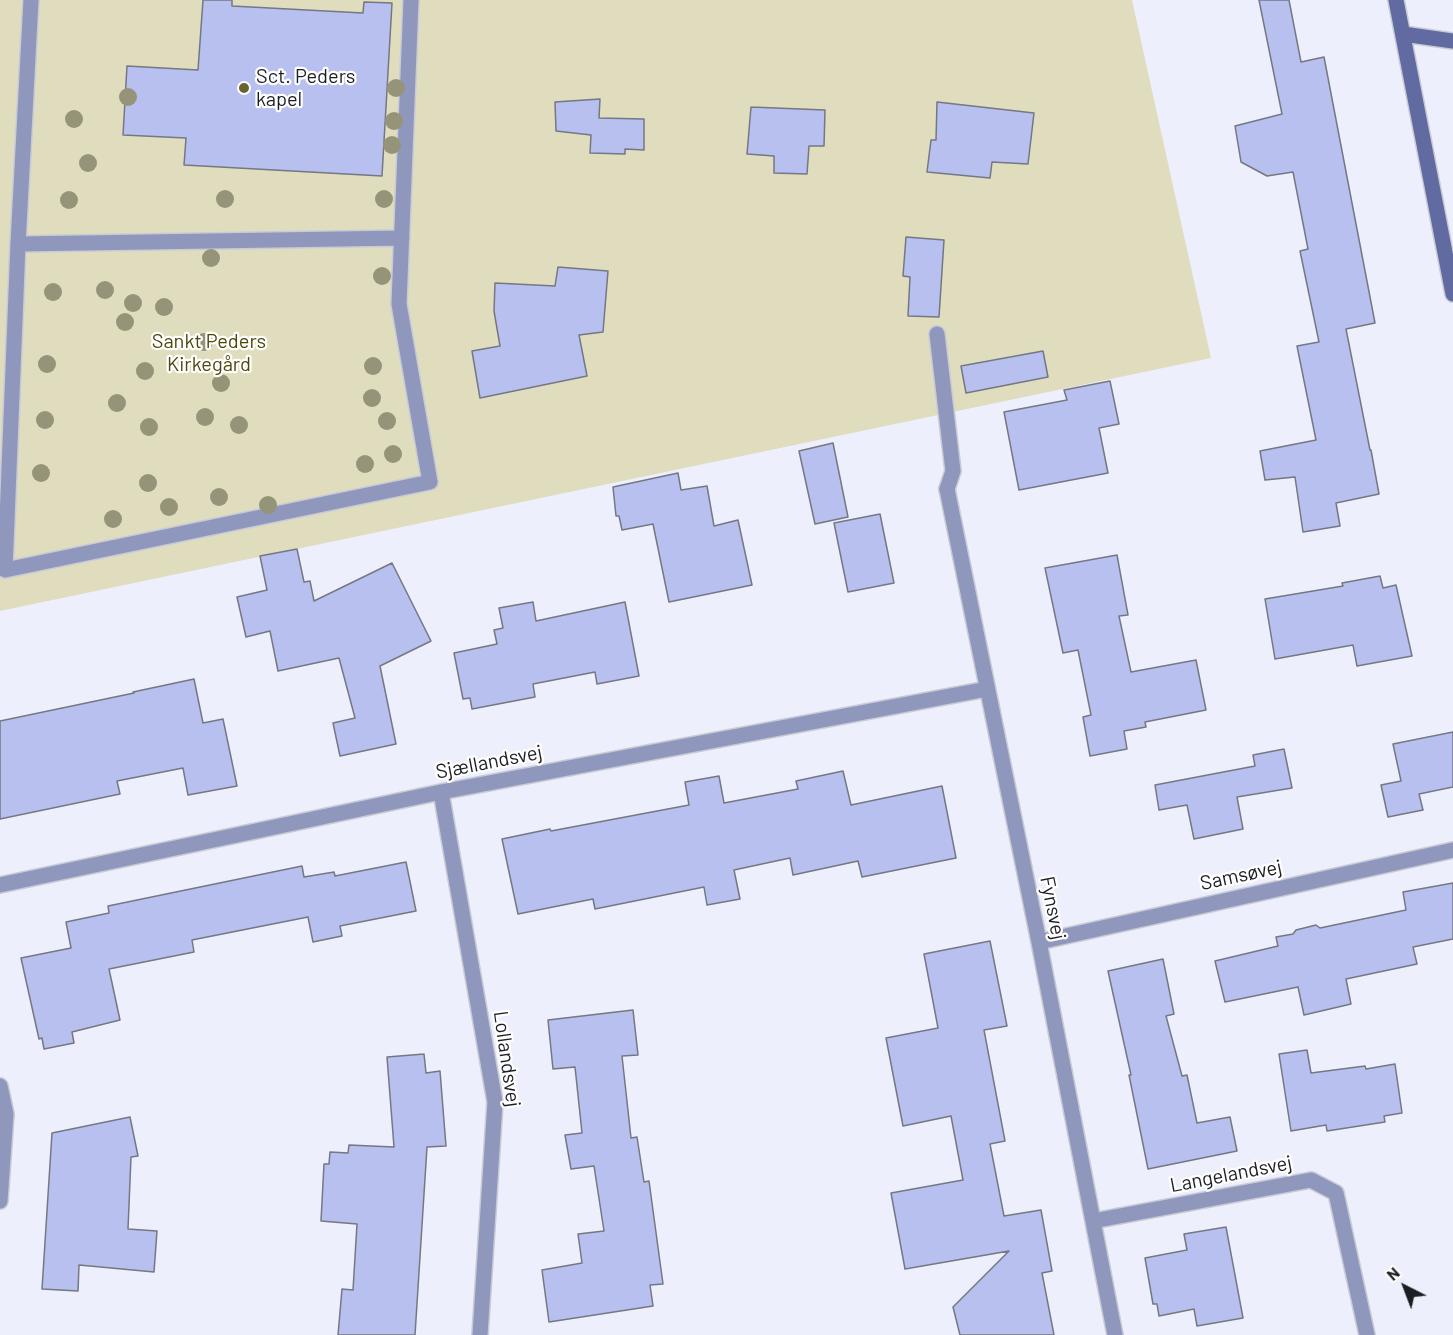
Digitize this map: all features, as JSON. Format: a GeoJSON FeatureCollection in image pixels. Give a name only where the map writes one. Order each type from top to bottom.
{"type":"FeatureCollection","features":[{"type":"Feature","properties":{"kind":"street"},"geometry":{"type":"LineString","coordinates":[[31,0],[4,570],[430,482],[399,304],[411,0]]}},
{"type":"Feature","properties":{"kind":"street"},"geometry":{"type":"LineString","coordinates":[[1396,0],[1453,294]]}},
{"type":"Feature","properties":{"kind":"street"},"geometry":{"type":"LineString","coordinates":[[1403,34],[1453,41]]}},
{"type":"Feature","properties":{"kind":"street"},"geometry":{"type":"LineString","coordinates":[[18,243],[402,238]]}},
{"type":"Feature","properties":{"kind":"street","name":"Fynsvej"},"geometry":{"type":"LineString","coordinates":[[937,334],[953,471],[947,489],[1039,942],[1115,1335]]}},
{"type":"Feature","properties":{"kind":"street","name":"Sjællandsvej"},"geometry":{"type":"LineString","coordinates":[[0,885],[441,792],[987,689]]}},
{"type":"Feature","properties":{"kind":"street","name":"Lollandsvej"},"geometry":{"type":"LineString","coordinates":[[441,792],[495,1102],[480,1335]]}},
{"type":"Feature","properties":{"kind":"street","name":"Samsøvej"},"geometry":{"type":"LineString","coordinates":[[1039,942],[1453,850]]}},
{"type":"Feature","properties":{"kind":"street"},"geometry":{"type":"LineString","coordinates":[[0,1086],[6,1114],[0,1201]]}},
{"type":"Feature","properties":{"kind":"street","name":"Langelandsvej"},"geometry":{"type":"LineString","coordinates":[[1093,1221],[1311,1180],[1336,1193],[1367,1335]]}},
{"type":"Feature","properties":{"kind":"green space","name":"Sankt Peders Kirkegård"},"geometry":{"type":"Polygon","coordinates":[[[0,0],[1132,0],[1211,358],[0,611],[0,0]]]}},
{"type":"Feature","properties":{"kind":"building","name":"Sct. Peders kapel"},"geometry":{"type":"Polygon","coordinates":[[[203,0],[232,0],[232,6],[363,13],[364,2],[392,3],[382,176],[184,165],[186,138],[123,135],[127,66],[198,70],[203,0]]]}},
{"type":"Feature","properties":{"kind":"building"},"geometry":{"type":"Polygon","coordinates":[[[1259,0],[1289,0],[1301,62],[1324,57],[1375,323],[1346,329],[1379,494],[1336,503],[1340,526],[1303,532],[1295,477],[1265,480],[1260,451],[1316,440],[1297,346],[1319,342],[1300,251],[1308,249],[1293,172],[1267,176],[1241,162],[1235,126],[1282,114],[1259,0]]]}},
{"type":"Feature","properties":{"kind":"building"},"geometry":{"type":"Polygon","coordinates":[[[600,99],[599,118],[644,119],[644,150],[625,149],[625,154],[590,153],[591,135],[556,131],[555,102],[600,99]]]}},
{"type":"Feature","properties":{"kind":"building"},"geometry":{"type":"Polygon","coordinates":[[[937,102],[1034,113],[1028,164],[992,162],[990,178],[927,172],[931,140],[936,140],[937,102]]]}},
{"type":"Feature","properties":{"kind":"building"},"geometry":{"type":"Polygon","coordinates":[[[751,107],[825,110],[824,146],[809,146],[807,174],[774,173],[774,156],[747,154],[751,107]]]}},
{"type":"Feature","properties":{"kind":"building"},"geometry":{"type":"Polygon","coordinates":[[[906,237],[944,240],[939,317],[908,316],[910,277],[903,276],[906,237]]]}},
{"type":"Feature","properties":{"kind":"building"},"geometry":{"type":"Polygon","coordinates":[[[558,267],[608,271],[603,332],[579,335],[587,376],[480,398],[472,351],[500,346],[494,311],[495,283],[555,286],[558,267]]]}},
{"type":"Feature","properties":{"kind":"building"},"geometry":{"type":"Polygon","coordinates":[[[1043,351],[1048,377],[966,393],[961,366],[1043,351]]]}},
{"type":"Feature","properties":{"kind":"building"},"geometry":{"type":"Polygon","coordinates":[[[1110,381],[1119,424],[1099,428],[1108,473],[1019,490],[1004,412],[1067,400],[1064,390],[1110,381]]]}},
{"type":"Feature","properties":{"kind":"building"},"geometry":{"type":"Polygon","coordinates":[[[833,443],[848,517],[815,524],[799,451],[833,443]]]}},
{"type":"Feature","properties":{"kind":"building"},"geometry":{"type":"Polygon","coordinates":[[[678,473],[681,490],[707,486],[714,526],[738,520],[752,585],[669,602],[653,524],[622,530],[619,516],[616,516],[613,487],[678,473]]]}},
{"type":"Feature","properties":{"kind":"building"},"geometry":{"type":"Polygon","coordinates":[[[880,514],[894,583],[848,592],[834,523],[880,514]]]}},
{"type":"Feature","properties":{"kind":"building"},"geometry":{"type":"Polygon","coordinates":[[[297,549],[304,582],[310,581],[314,601],[392,563],[431,641],[380,666],[396,744],[340,756],[333,723],[355,718],[339,658],[278,671],[270,631],[246,637],[237,597],[267,590],[260,556],[297,549]]]}},
{"type":"Feature","properties":{"kind":"building"},"geometry":{"type":"Polygon","coordinates":[[[1117,555],[1128,615],[1119,616],[1131,672],[1196,660],[1206,710],[1145,722],[1146,727],[1124,731],[1127,749],[1090,756],[1083,717],[1091,715],[1078,650],[1063,653],[1045,568],[1117,555]]]}},
{"type":"Feature","properties":{"kind":"building"},"geometry":{"type":"Polygon","coordinates":[[[1380,576],[1383,588],[1396,585],[1412,656],[1357,666],[1353,645],[1275,659],[1265,599],[1343,586],[1342,583],[1380,576]]]}},
{"type":"Feature","properties":{"kind":"building"},"geometry":{"type":"Polygon","coordinates":[[[533,602],[536,621],[625,602],[639,676],[597,684],[595,672],[533,684],[535,697],[472,709],[470,698],[463,699],[454,653],[497,644],[494,630],[503,628],[499,608],[533,602]]]}},
{"type":"Feature","properties":{"kind":"building"},"geometry":{"type":"Polygon","coordinates":[[[194,679],[203,723],[223,719],[237,786],[188,795],[183,768],[117,781],[120,794],[0,819],[0,721],[194,679]]]}},
{"type":"Feature","properties":{"kind":"building"},"geometry":{"type":"Polygon","coordinates":[[[1453,732],[1453,787],[1419,794],[1423,810],[1388,817],[1381,785],[1401,781],[1393,744],[1453,732]]]}},
{"type":"Feature","properties":{"kind":"building"},"geometry":{"type":"Polygon","coordinates":[[[1284,749],[1292,788],[1237,797],[1243,829],[1194,839],[1187,805],[1159,810],[1155,785],[1255,766],[1253,755],[1284,749]]]}},
{"type":"Feature","properties":{"kind":"building"},"geometry":{"type":"Polygon","coordinates":[[[843,771],[851,805],[942,786],[956,858],[862,877],[858,861],[793,875],[790,858],[734,870],[740,899],[707,905],[704,887],[595,909],[593,899],[518,914],[502,839],[689,805],[685,782],[719,776],[724,803],[798,789],[796,781],[843,771]]]}},
{"type":"Feature","properties":{"kind":"building"},"geometry":{"type":"Polygon","coordinates":[[[406,862],[416,911],[340,926],[342,936],[313,942],[308,917],[192,940],[194,952],[109,969],[120,1020],[72,1032],[74,1043],[44,1049],[42,1038],[39,1039],[21,958],[71,948],[66,922],[109,913],[108,906],[302,866],[304,877],[334,872],[335,876],[406,862]]]}},
{"type":"Feature","properties":{"kind":"building"},"geometry":{"type":"Polygon","coordinates":[[[1453,883],[1453,939],[1413,947],[1417,964],[1346,979],[1351,1004],[1304,1015],[1298,987],[1225,1002],[1215,961],[1278,946],[1276,937],[1293,934],[1296,930],[1316,925],[1320,928],[1406,910],[1403,892],[1453,883]]]}},
{"type":"Feature","properties":{"kind":"building"},"geometry":{"type":"Polygon","coordinates":[[[990,941],[1007,1026],[984,1030],[1005,1141],[990,1144],[1004,1216],[1041,1210],[1052,1271],[1042,1273],[1054,1335],[960,1335],[953,1307],[1009,1251],[905,1269],[891,1193],[963,1180],[951,1116],[903,1126],[886,1038],[938,1028],[924,954],[990,941]]]}},
{"type":"Feature","properties":{"kind":"building"},"geometry":{"type":"Polygon","coordinates":[[[1163,959],[1174,1014],[1166,1016],[1182,1076],[1187,1075],[1197,1123],[1230,1117],[1237,1151],[1148,1169],[1129,1075],[1131,1075],[1108,971],[1163,959]]]}},
{"type":"Feature","properties":{"kind":"building"},"geometry":{"type":"Polygon","coordinates":[[[633,1010],[638,1055],[622,1056],[631,1138],[637,1137],[644,1182],[649,1181],[663,1284],[650,1285],[653,1306],[549,1322],[542,1270],[582,1263],[578,1234],[604,1231],[594,1166],[571,1169],[565,1135],[582,1133],[575,1067],[553,1069],[548,1020],[633,1010]]]}},
{"type":"Feature","properties":{"kind":"building"},"geometry":{"type":"Polygon","coordinates":[[[1307,1050],[1311,1073],[1365,1066],[1366,1069],[1395,1064],[1402,1113],[1384,1116],[1385,1122],[1327,1131],[1326,1125],[1291,1131],[1279,1054],[1307,1050]]]}},
{"type":"Feature","properties":{"kind":"building"},"geometry":{"type":"Polygon","coordinates":[[[424,1054],[426,1073],[440,1071],[446,1146],[427,1147],[415,1335],[338,1335],[342,1289],[353,1290],[357,1224],[321,1221],[324,1164],[329,1164],[330,1152],[348,1153],[349,1145],[394,1147],[387,1057],[424,1054]]]}},
{"type":"Feature","properties":{"kind":"building"},"geometry":{"type":"Polygon","coordinates":[[[130,1117],[138,1156],[131,1157],[128,1229],[157,1231],[154,1272],[79,1265],[78,1291],[42,1289],[52,1133],[130,1117]]]}},
{"type":"Feature","properties":{"kind":"building"},"geometry":{"type":"Polygon","coordinates":[[[1226,1227],[1243,1318],[1197,1326],[1194,1309],[1159,1316],[1157,1304],[1153,1304],[1145,1258],[1187,1250],[1184,1234],[1226,1227]]]}},
{"type":"Feature","properties":{"kind":"place","name":"Sct. Peders kapel"},"geometry":{"type":"Point","coordinates":[244,88]}}]}
